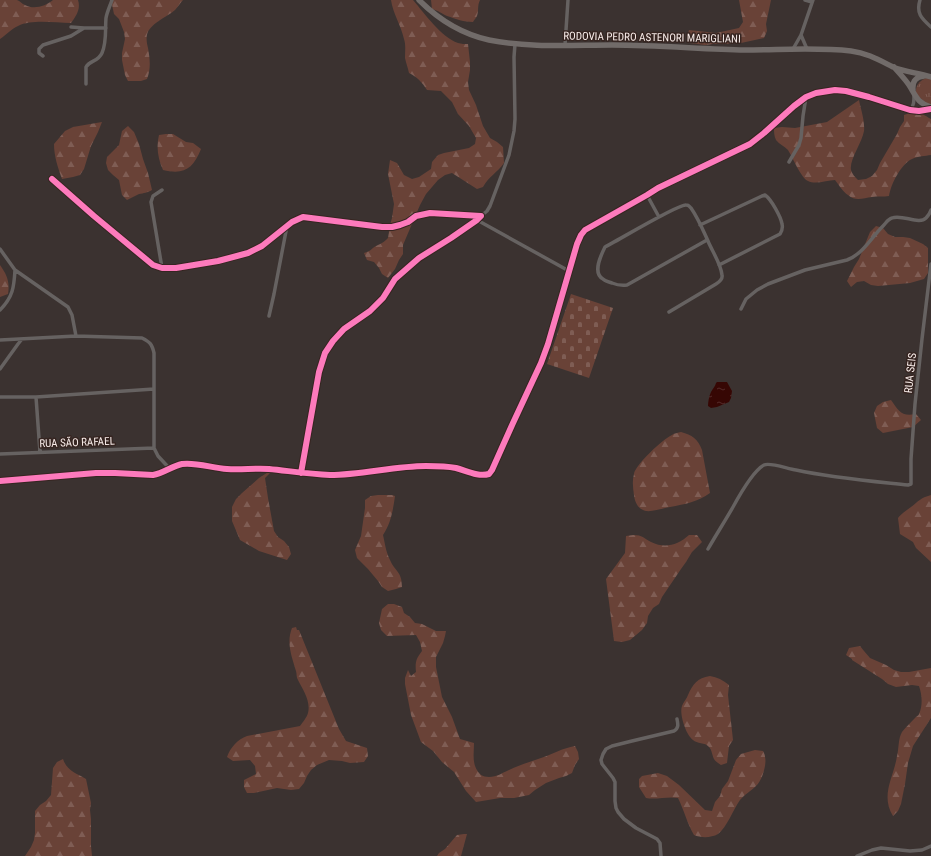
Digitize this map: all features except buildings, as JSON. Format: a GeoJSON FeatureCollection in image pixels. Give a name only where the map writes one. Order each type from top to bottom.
{"type":"FeatureCollection","features":[{"type":"Feature","properties":{"kind":"main road","name":"RODOVIA PEDRO ASTENORI MARIGLIANI"},"geometry":{"type":"LineString","coordinates":[[419,0],[430,11],[445,22],[464,31],[488,39],[515,44],[619,45],[746,50],[807,49],[852,51],[871,56],[894,67],[929,76]]}},
{"type":"Feature","properties":{"kind":"main road","name":"RODOVIA PEDRO ASTENORI MARIGLIANI"},"geometry":{"type":"LineString","coordinates":[[894,67],[909,85],[920,103],[931,108]]}},
{"type":"Feature","properties":{"kind":"main road"},"geometry":{"type":"LineString","coordinates":[[914,94],[912,88],[915,79],[920,76],[929,76]]}},
{"type":"Feature","properties":{"kind":"street"},"geometry":{"type":"LineString","coordinates":[[86,84],[86,67],[99,58],[102,54],[108,12],[112,0]]}},
{"type":"Feature","properties":{"kind":"street"},"geometry":{"type":"LineString","coordinates":[[565,45],[568,0]]}},
{"type":"Feature","properties":{"kind":"street"},"geometry":{"type":"LineString","coordinates":[[793,49],[801,35],[812,1],[805,0]]}},
{"type":"Feature","properties":{"kind":"street"},"geometry":{"type":"LineString","coordinates":[[920,0],[919,14],[931,27]]}},
{"type":"Feature","properties":{"kind":"street"},"geometry":{"type":"LineString","coordinates":[[71,27],[106,28]]}},
{"type":"Feature","properties":{"kind":"street"},"geometry":{"type":"LineString","coordinates":[[43,56],[41,55],[39,49],[43,45],[71,36],[84,28]]}},
{"type":"Feature","properties":{"kind":"street"},"geometry":{"type":"LineString","coordinates":[[801,35],[807,49]]}},
{"type":"Feature","properties":{"kind":"street"},"geometry":{"type":"LineString","coordinates":[[301,473],[319,372],[325,353],[333,341],[344,329],[370,311],[383,298],[395,279],[419,258],[477,220],[487,211],[490,206],[508,155],[514,131],[515,44]]}},
{"type":"Feature","properties":{"kind":"street"},"geometry":{"type":"LineString","coordinates":[[0,481],[115,473],[153,475],[182,464],[196,464],[227,469],[253,468],[301,473],[341,474],[392,468],[442,466],[457,468],[481,475],[489,474],[541,363],[569,271],[581,235],[585,230],[675,179],[750,144],[794,106],[806,97],[816,93],[835,90],[846,91],[910,110],[919,111],[931,108]]}},
{"type":"Feature","properties":{"kind":"street"},"geometry":{"type":"LineString","coordinates":[[910,110],[914,105],[914,94]]}},
{"type":"Feature","properties":{"kind":"street"},"geometry":{"type":"LineString","coordinates":[[789,162],[799,145],[801,138],[806,97]]}},
{"type":"Feature","properties":{"kind":"street"},"geometry":{"type":"LineString","coordinates":[[52,179],[153,265],[162,268],[176,268],[218,261],[248,253],[262,246],[292,222],[303,217],[392,227],[408,222],[416,216],[430,213],[481,216]]}},
{"type":"Feature","properties":{"kind":"street"},"geometry":{"type":"LineString","coordinates":[[162,190],[153,196],[151,202],[162,268]]}},
{"type":"Feature","properties":{"kind":"street"},"geometry":{"type":"LineString","coordinates":[[647,195],[659,217]]}},
{"type":"Feature","properties":{"kind":"street"},"geometry":{"type":"LineString","coordinates":[[700,225],[765,195],[771,200],[781,220],[782,227],[780,234],[719,265]]}},
{"type":"Feature","properties":{"kind":"street"},"geometry":{"type":"LineString","coordinates":[[669,312],[720,281],[722,278],[719,265],[708,240],[692,209],[686,205],[680,206],[605,247],[599,263],[599,276],[619,286],[627,285],[708,240]]}},
{"type":"Feature","properties":{"kind":"street"},"geometry":{"type":"LineString","coordinates":[[741,309],[746,300],[757,290],[768,284],[805,270],[853,258],[892,218],[900,217],[922,220],[925,219],[931,210]]}},
{"type":"Feature","properties":{"kind":"street"},"geometry":{"type":"LineString","coordinates":[[477,220],[569,271]]}},
{"type":"Feature","properties":{"kind":"street"},"geometry":{"type":"LineString","coordinates":[[269,316],[287,226]]}},
{"type":"Feature","properties":{"kind":"street"},"geometry":{"type":"LineString","coordinates":[[0,249],[15,270],[68,307],[72,315],[76,336]]}},
{"type":"Feature","properties":{"kind":"street","name":"RUA SEIS"},"geometry":{"type":"LineString","coordinates":[[708,549],[748,482],[764,465],[771,464],[803,472],[842,478],[908,485],[911,484],[911,459],[921,346],[931,264]]}},
{"type":"Feature","properties":{"kind":"street"},"geometry":{"type":"LineString","coordinates":[[0,310],[8,302],[12,293],[15,270]]}},
{"type":"Feature","properties":{"kind":"street"},"geometry":{"type":"LineString","coordinates":[[0,340],[76,336],[142,338],[148,341],[153,347],[154,353],[154,448],[158,456],[170,469]]}},
{"type":"Feature","properties":{"kind":"street"},"geometry":{"type":"LineString","coordinates":[[0,370],[22,339]]}},
{"type":"Feature","properties":{"kind":"street"},"geometry":{"type":"LineString","coordinates":[[0,397],[36,397],[154,389]]}},
{"type":"Feature","properties":{"kind":"street"},"geometry":{"type":"LineString","coordinates":[[36,397],[40,452]]}},
{"type":"Feature","properties":{"kind":"street","name":"RUA SÃO RAFAEL"},"geometry":{"type":"LineString","coordinates":[[0,454],[154,448]]}},
{"type":"Feature","properties":{"kind":"street"},"geometry":{"type":"LineString","coordinates":[[661,856],[660,843],[657,839],[636,828],[624,819],[618,812],[615,801],[615,782],[602,764],[601,760],[606,749],[612,746],[676,730],[678,727],[677,719]]}},
{"type":"Feature","properties":{"kind":"street"},"geometry":{"type":"LineString","coordinates":[[857,856],[881,848],[910,851],[922,850],[931,846]]}},
{"type":"Feature","properties":{"kind":"green space"},"geometry":{"type":"Polygon","coordinates":[[[0,0],[17,0],[24,5],[36,7],[43,6],[53,0],[78,0],[79,6],[71,23],[37,22],[24,24],[13,29],[0,39],[0,0]]]}},
{"type":"Feature","properties":{"kind":"green space"},"geometry":{"type":"Polygon","coordinates":[[[111,0],[183,0],[175,10],[151,27],[148,31],[147,40],[150,64],[147,79],[141,81],[128,81],[125,75],[122,60],[125,39],[124,32],[119,19],[114,14],[111,0]]]}},
{"type":"Feature","properties":{"kind":"green space"},"geometry":{"type":"Polygon","coordinates":[[[391,0],[413,0],[445,36],[458,43],[468,44],[470,62],[468,82],[469,90],[483,126],[490,138],[503,147],[504,163],[483,187],[477,189],[452,173],[445,175],[438,180],[426,194],[420,205],[403,245],[403,254],[388,278],[382,274],[374,262],[367,260],[364,253],[370,251],[388,238],[394,204],[388,174],[390,160],[397,163],[404,175],[412,179],[419,177],[431,169],[432,162],[438,155],[469,148],[475,144],[476,138],[469,126],[458,114],[452,102],[441,91],[427,90],[419,80],[409,73],[405,58],[405,41],[393,10],[391,0]]]}},
{"type":"Feature","properties":{"kind":"green space"},"geometry":{"type":"Polygon","coordinates":[[[431,0],[480,0],[477,16],[473,22],[463,21],[447,16],[432,9],[431,0]]]}},
{"type":"Feature","properties":{"kind":"green space"},"geometry":{"type":"Polygon","coordinates":[[[739,0],[771,0],[766,24],[767,31],[764,38],[741,43],[705,45],[690,43],[687,37],[689,30],[716,33],[739,28],[743,22],[739,0]]]}},
{"type":"Feature","properties":{"kind":"green space"},"geometry":{"type":"Polygon","coordinates":[[[926,78],[931,78],[931,105],[928,105],[916,94],[918,84],[926,78]]]}},
{"type":"Feature","properties":{"kind":"green space"},"geometry":{"type":"Polygon","coordinates":[[[859,100],[864,131],[851,166],[852,173],[858,180],[866,179],[872,176],[877,170],[904,121],[904,115],[918,113],[931,119],[931,155],[914,158],[904,165],[894,180],[889,196],[857,199],[846,194],[835,180],[818,182],[808,181],[800,172],[788,150],[776,140],[775,137],[774,128],[795,128],[827,122],[859,100]]]}},
{"type":"Feature","properties":{"kind":"green space"},"geometry":{"type":"Polygon","coordinates":[[[102,122],[91,146],[84,169],[80,175],[62,179],[55,157],[54,144],[65,131],[73,127],[102,122]]]}},
{"type":"Feature","properties":{"kind":"green space"},"geometry":{"type":"Polygon","coordinates":[[[128,126],[134,132],[139,144],[152,190],[127,200],[122,195],[119,180],[108,170],[106,163],[107,157],[119,145],[122,131],[128,126]]]}},
{"type":"Feature","properties":{"kind":"green space"},"geometry":{"type":"Polygon","coordinates":[[[173,134],[186,142],[193,143],[201,149],[195,161],[187,169],[177,172],[163,170],[159,157],[158,144],[159,135],[173,134]]]}},
{"type":"Feature","properties":{"kind":"green space"},"geometry":{"type":"Polygon","coordinates":[[[876,226],[883,228],[888,234],[895,237],[910,238],[928,248],[928,273],[924,279],[910,283],[878,286],[871,285],[864,281],[857,282],[851,287],[847,281],[859,259],[870,232],[876,226]]]}},
{"type":"Feature","properties":{"kind":"green space"},"geometry":{"type":"Polygon","coordinates":[[[0,265],[6,275],[9,286],[8,294],[0,297],[0,265]]]}},
{"type":"Feature","properties":{"kind":"green space"},"geometry":{"type":"Polygon","coordinates":[[[571,294],[613,308],[589,378],[547,364],[571,294]]]}},
{"type":"Feature","properties":{"kind":"green space"},"geometry":{"type":"Polygon","coordinates":[[[891,400],[904,414],[916,414],[921,420],[913,427],[883,433],[877,428],[874,413],[877,406],[883,402],[891,400]]]}},
{"type":"Feature","properties":{"kind":"green space"},"geometry":{"type":"Polygon","coordinates":[[[681,432],[694,438],[699,443],[702,450],[710,493],[701,499],[686,504],[651,511],[641,509],[637,505],[634,498],[633,477],[636,470],[644,459],[662,442],[668,437],[681,432]]]}},
{"type":"Feature","properties":{"kind":"green space"},"geometry":{"type":"Polygon","coordinates":[[[276,467],[265,478],[274,531],[289,547],[291,554],[287,560],[259,551],[240,540],[232,521],[232,507],[236,499],[259,478],[276,467]]]}},
{"type":"Feature","properties":{"kind":"green space"},"geometry":{"type":"Polygon","coordinates":[[[931,495],[931,562],[916,548],[913,542],[900,534],[898,518],[924,497],[931,495]]]}},
{"type":"Feature","properties":{"kind":"green space"},"geometry":{"type":"Polygon","coordinates":[[[371,496],[395,496],[390,521],[383,535],[392,564],[400,575],[402,587],[388,591],[382,587],[357,558],[355,550],[361,536],[365,500],[371,496]]]}},
{"type":"Feature","properties":{"kind":"green space"},"geometry":{"type":"Polygon","coordinates":[[[689,535],[697,535],[702,542],[692,552],[662,597],[659,604],[653,608],[648,616],[647,623],[642,630],[630,640],[622,642],[614,641],[606,579],[625,553],[626,536],[641,536],[651,542],[661,545],[671,545],[689,535]]]}},
{"type":"Feature","properties":{"kind":"green space"},"geometry":{"type":"Polygon","coordinates":[[[388,604],[394,604],[402,607],[404,613],[415,623],[422,624],[436,631],[446,631],[443,643],[436,657],[436,667],[442,697],[452,717],[460,739],[474,743],[474,764],[481,775],[489,777],[497,776],[513,768],[575,746],[579,759],[572,773],[546,783],[529,795],[476,802],[466,791],[454,772],[442,762],[433,751],[421,742],[411,715],[405,684],[405,678],[408,670],[411,676],[416,672],[416,661],[422,651],[420,642],[416,635],[387,636],[381,630],[379,623],[382,609],[388,604]]]}},
{"type":"Feature","properties":{"kind":"green space"},"geometry":{"type":"Polygon","coordinates":[[[296,627],[297,630],[299,630],[339,729],[346,741],[367,748],[368,756],[364,762],[350,763],[329,760],[317,765],[311,770],[299,789],[291,790],[277,788],[247,793],[244,787],[244,780],[256,774],[255,766],[250,760],[233,761],[227,757],[232,747],[240,739],[247,736],[300,726],[308,713],[309,709],[307,700],[297,678],[290,650],[290,634],[292,628],[296,627]]]}},
{"type":"Feature","properties":{"kind":"green space"},"geometry":{"type":"Polygon","coordinates":[[[860,646],[870,658],[894,670],[909,672],[931,668],[931,718],[913,746],[908,763],[901,804],[898,811],[893,816],[889,808],[888,801],[889,786],[902,732],[919,714],[922,704],[921,693],[919,686],[912,685],[896,687],[888,684],[846,655],[849,648],[860,646]]]}},
{"type":"Feature","properties":{"kind":"green space"},"geometry":{"type":"Polygon","coordinates":[[[710,676],[720,679],[729,685],[728,695],[733,740],[729,746],[727,763],[721,765],[714,760],[711,750],[707,745],[695,741],[690,737],[681,714],[683,705],[694,685],[702,678],[710,676]]]}},
{"type":"Feature","properties":{"kind":"green space"},"geometry":{"type":"Polygon","coordinates":[[[755,750],[763,751],[765,756],[765,768],[758,784],[740,800],[721,831],[718,834],[709,837],[694,835],[678,798],[646,798],[639,787],[639,779],[642,776],[658,773],[667,776],[679,785],[705,810],[712,811],[715,802],[728,781],[736,760],[741,754],[755,750]]]}},
{"type":"Feature","properties":{"kind":"green space"},"geometry":{"type":"Polygon","coordinates":[[[63,759],[69,769],[86,779],[91,803],[92,856],[25,856],[34,840],[35,811],[51,795],[53,768],[57,762],[63,759]]]}},
{"type":"Feature","properties":{"kind":"green space"},"geometry":{"type":"Polygon","coordinates":[[[467,834],[461,856],[437,856],[457,835],[467,834]]]}},
{"type":"Feature","properties":{"kind":"water"},"geometry":{"type":"Polygon","coordinates":[[[717,382],[727,382],[732,391],[731,398],[729,402],[711,408],[708,406],[709,397],[717,382]]]}},
{"type":"Feature","properties":{"kind":"cycle path"},"geometry":{"type":"LineString","coordinates":[[0,481],[96,473],[153,475],[182,464],[198,464],[227,469],[269,469],[330,475],[354,474],[402,467],[437,466],[456,468],[477,474],[489,474],[541,363],[577,244],[585,230],[658,188],[750,144],[794,106],[806,97],[816,93],[835,90],[846,91],[910,110],[919,111],[931,109]]}},
{"type":"Feature","properties":{"kind":"cycle path"},"geometry":{"type":"LineString","coordinates":[[52,179],[153,265],[162,268],[176,268],[218,261],[248,253],[262,246],[292,222],[303,217],[392,227],[408,222],[416,216],[430,213],[481,216],[451,238],[419,258],[395,279],[383,298],[370,311],[344,329],[333,341],[325,353],[319,372],[301,473]]}}]}
